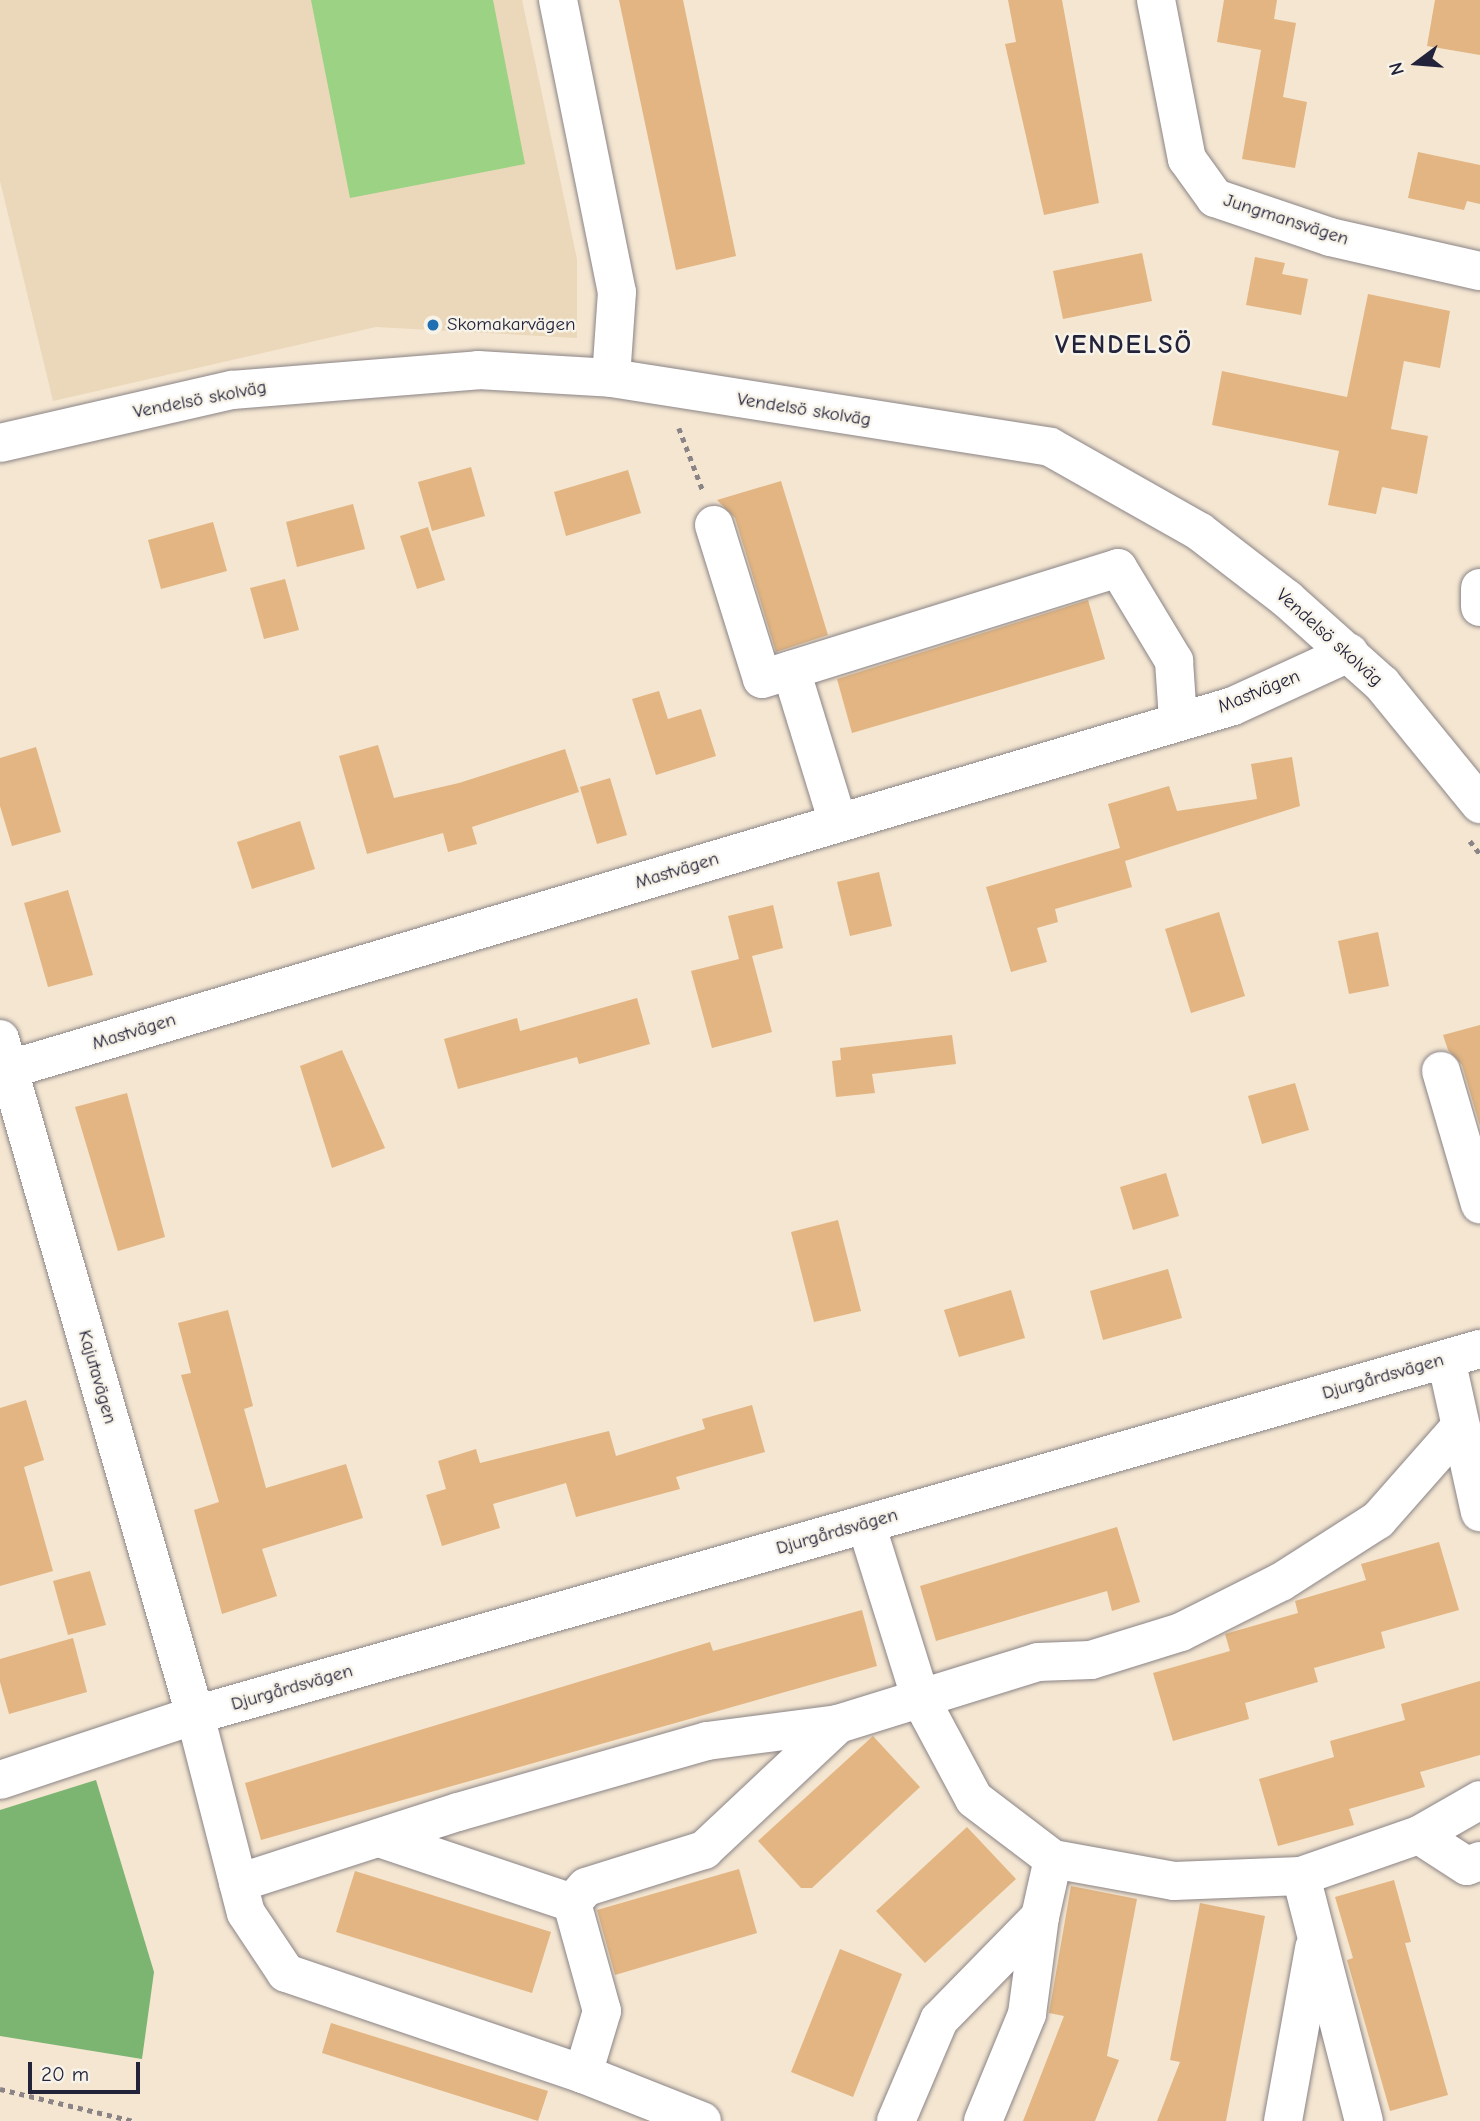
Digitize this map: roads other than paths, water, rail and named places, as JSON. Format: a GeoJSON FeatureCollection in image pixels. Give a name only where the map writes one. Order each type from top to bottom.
{"type":"FeatureCollection","features":[{"type":"Feature","properties":{"kind":"street"},"geometry":{"type":"LineString","coordinates":[[558,0],[617,292],[611,378]]}},
{"type":"Feature","properties":{"kind":"street","name":"Jungmansvägen"},"geometry":{"type":"LineString","coordinates":[[1156,0],[1187,159],[1215,198],[1330,237],[1480,271]]}},
{"type":"Feature","properties":{"kind":"street","name":"Vendelsö skolväg"},"geometry":{"type":"LineString","coordinates":[[0,443],[232,390],[347,377],[478,370],[611,378],[1050,447],[1200,532],[1349,653],[1382,684],[1480,804]]}},
{"type":"Feature","properties":{"kind":"street"},"geometry":{"type":"LineString","coordinates":[[714,525],[762,679],[1118,568],[1174,662],[1178,719]]}},
{"type":"Feature","properties":{"kind":"street"},"geometry":{"type":"LineString","coordinates":[[1480,588],[1480,607]]}},
{"type":"Feature","properties":{"kind":"street","name":"Mastvägen"},"geometry":{"type":"LineString","coordinates":[[3,1060],[838,823],[1178,719],[1233,706],[1349,653]]}},
{"type":"Feature","properties":{"kind":"street"},"geometry":{"type":"LineString","coordinates":[[792,670],[838,823]]}},
{"type":"Feature","properties":{"kind":"street","name":"Kajutavägen"},"geometry":{"type":"LineString","coordinates":[[3,1060],[195,1715]]}},
{"type":"Feature","properties":{"kind":"street"},"geometry":{"type":"LineString","coordinates":[[1441,1071],[1480,1204]]}},
{"type":"Feature","properties":{"kind":"street"},"geometry":{"type":"LineString","coordinates":[[1463,1354],[1461,1426],[1480,1511]]}},
{"type":"Feature","properties":{"kind":"street","name":"Djurgårdsvägen"},"geometry":{"type":"LineString","coordinates":[[0,1780],[195,1715],[1463,1354]]}},
{"type":"Feature","properties":{"kind":"street"},"geometry":{"type":"LineString","coordinates":[[238,1883],[379,1838],[707,1741],[838,1724],[1038,1662],[1091,1660],[1181,1632],[1281,1582],[1378,1520],[1461,1426]]}},
{"type":"Feature","properties":{"kind":"street"},"geometry":{"type":"LineString","coordinates":[[866,1524],[921,1700],[974,1799],[1053,1859],[1174,1881],[1301,1876],[1419,1835],[1480,1800]]}},
{"type":"Feature","properties":{"kind":"street"},"geometry":{"type":"LineString","coordinates":[[195,1715],[246,1913],[286,1973],[583,2074],[702,2121]]}},
{"type":"Feature","properties":{"kind":"street"},"geometry":{"type":"LineString","coordinates":[[572,1903],[586,1887],[704,1850],[838,1724]]}},
{"type":"Feature","properties":{"kind":"street"},"geometry":{"type":"LineString","coordinates":[[1419,1835],[1467,1866],[1480,1860]]}},
{"type":"Feature","properties":{"kind":"street"},"geometry":{"type":"LineString","coordinates":[[379,1838],[572,1903]]}},
{"type":"Feature","properties":{"kind":"street"},"geometry":{"type":"LineString","coordinates":[[983,2121],[1027,2014],[1040,1917],[1053,1859]]}},
{"type":"Feature","properties":{"kind":"street"},"geometry":{"type":"LineString","coordinates":[[1301,1876],[1364,2121]]}},
{"type":"Feature","properties":{"kind":"street"},"geometry":{"type":"LineString","coordinates":[[572,1903],[602,2011],[583,2074]]}},
{"type":"Feature","properties":{"kind":"street"},"geometry":{"type":"LineString","coordinates":[[896,2121],[939,2020],[1040,1917]]}},
{"type":"Feature","properties":{"kind":"street"},"geometry":{"type":"LineString","coordinates":[[1283,2121],[1317,1936]]}},
{"type":"Feature","properties":{"kind":"place","name":"Skomakarvägen"},"geometry":{"type":"Point","coordinates":[433,325]}},
{"type":"Feature","properties":{"kind":"district","name":"VENDELSÖ"},"geometry":{"type":"Point","coordinates":[1124,346]}}]}
